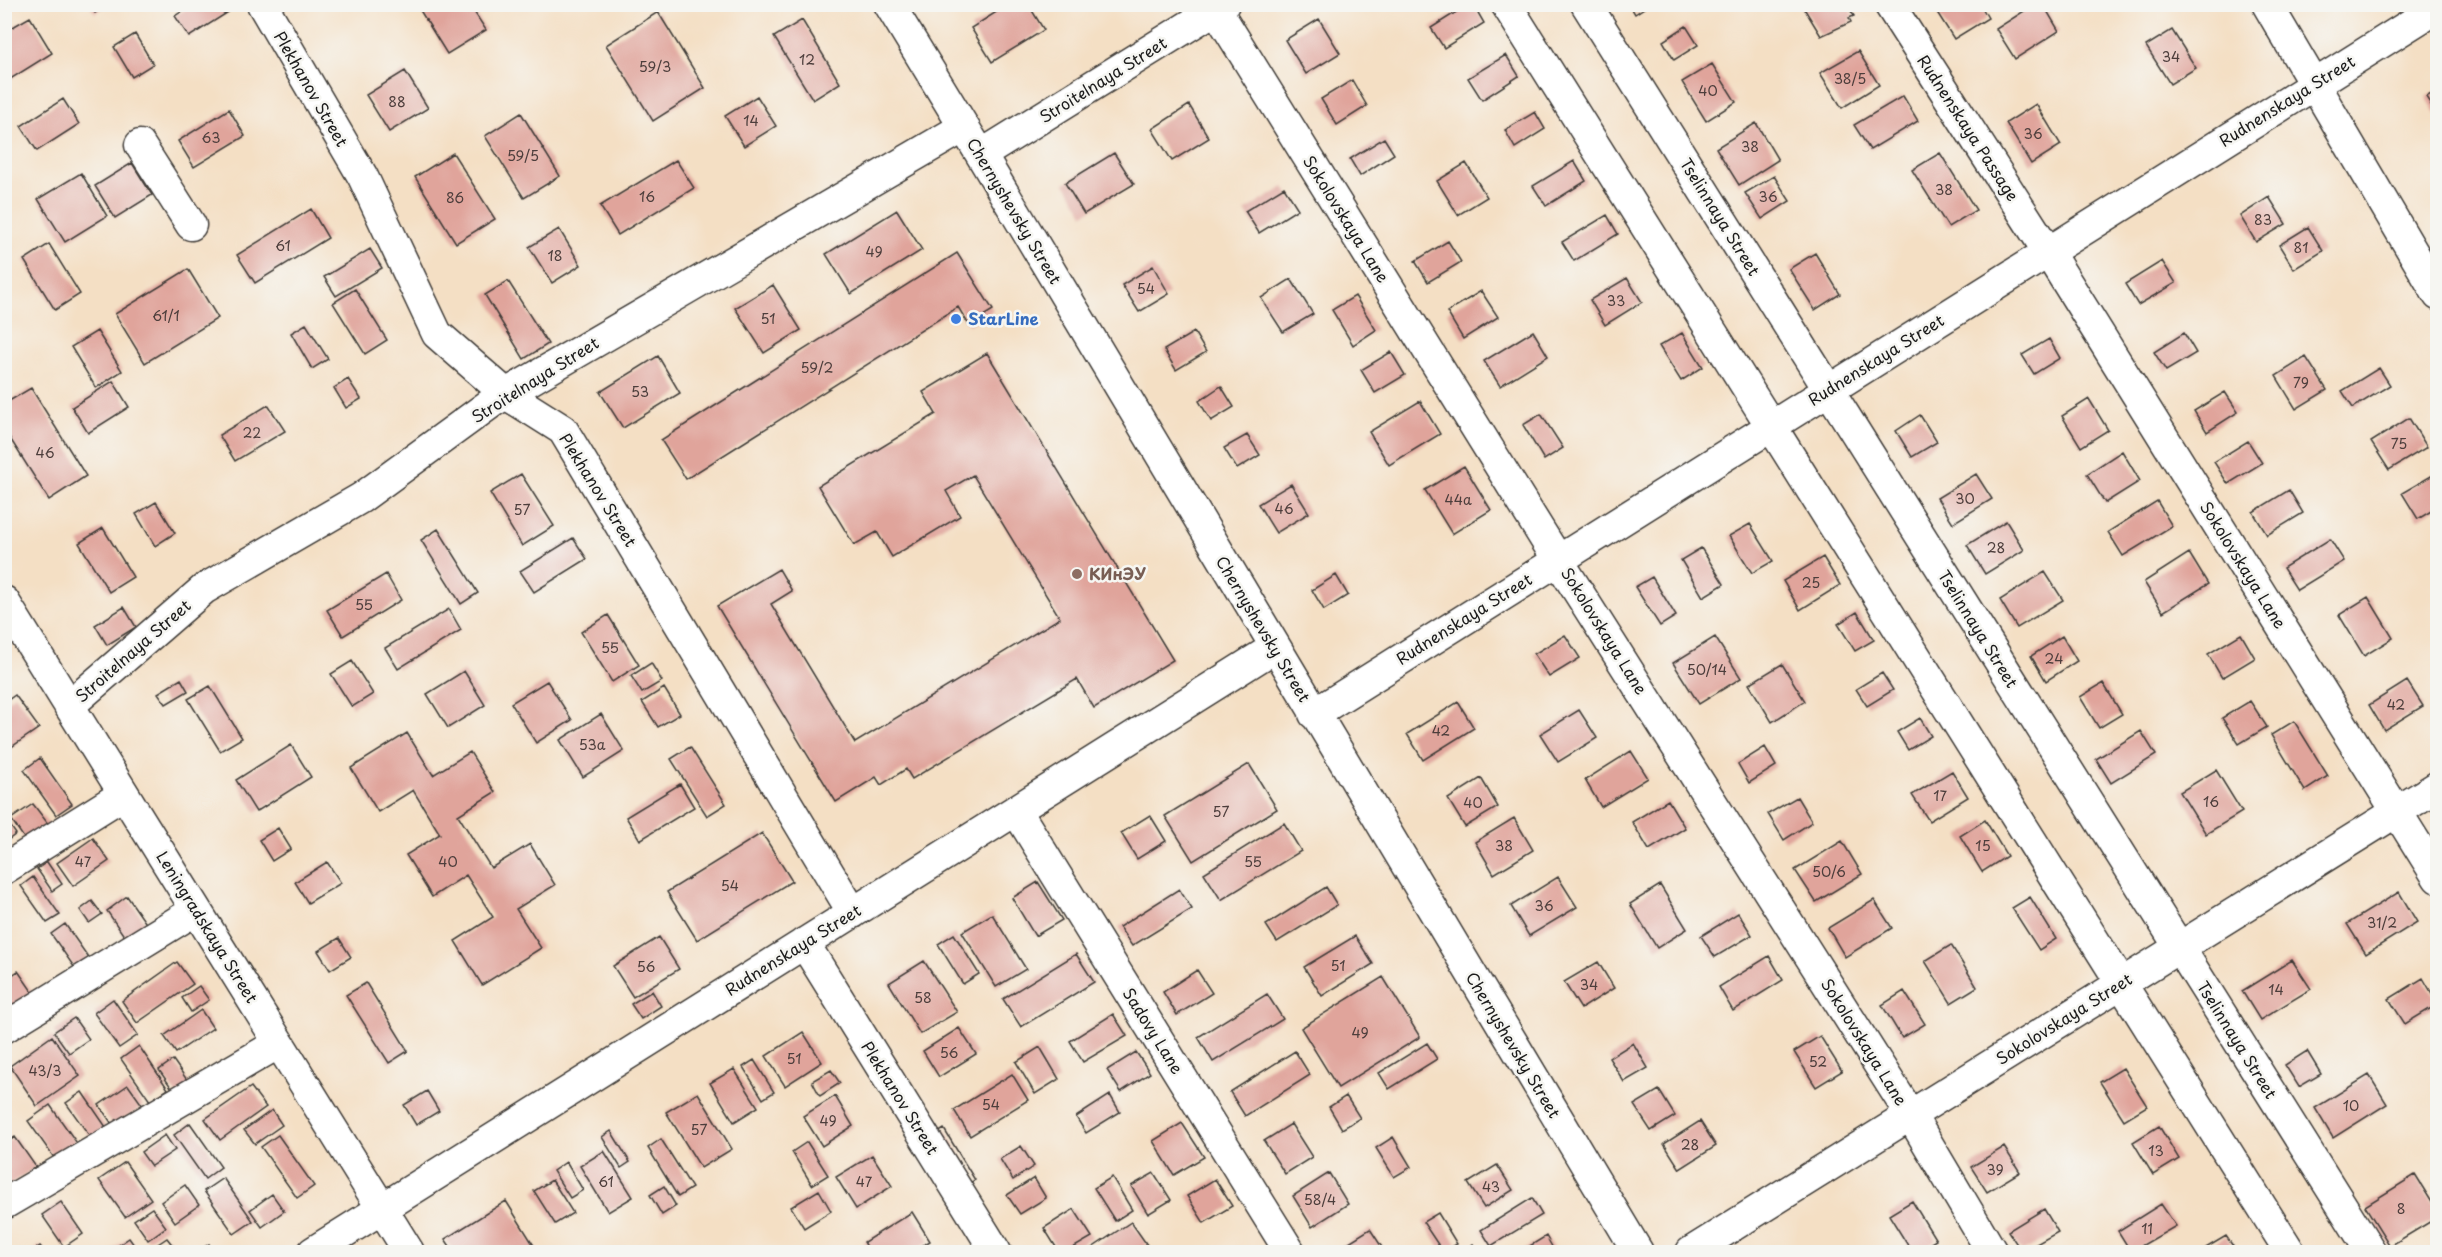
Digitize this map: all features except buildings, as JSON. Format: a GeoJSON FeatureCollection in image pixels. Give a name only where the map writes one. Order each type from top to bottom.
{"type":"FeatureCollection","features":[{"type":"Feature","properties":{"kind":"street","name":"Plekhanov Street"},"geometry":{"type":"LineString","coordinates":[[262,4],[363,177],[437,334],[506,394],[563,430],[853,913]]}},
{"type":"Feature","properties":{"kind":"street","name":"Chernyshevsky Street"},"geometry":{"type":"LineString","coordinates":[[889,4],[1638,1252]]}},
{"type":"Feature","properties":{"kind":"street"},"geometry":{"type":"LineString","coordinates":[[1506,4],[2290,1252]]}},
{"type":"Feature","properties":{"kind":"street","name":"Tselinnaya Street"},"geometry":{"type":"LineString","coordinates":[[1586,4],[2371,1252]]}},
{"type":"Feature","properties":{"kind":"street","name":"Rudnenskaya Passage"},"geometry":{"type":"LineString","coordinates":[[1889,4],[2048,252]]}},
{"type":"Feature","properties":{"kind":"street"},"geometry":{"type":"LineString","coordinates":[[2267,4],[2438,295]]}},
{"type":"Feature","properties":{"kind":"street","name":"Stroitelnaya Street"},"geometry":{"type":"LineString","coordinates":[[981,155],[1220,7]]}},
{"type":"Feature","properties":{"kind":"street","name":"Sokolovskaya Lane"},"geometry":{"type":"LineString","coordinates":[[1220,7],[1558,560],[1910,1114],[1992,1252]]}},
{"type":"Feature","properties":{"kind":"street","name":"Rudnenskaya Street"},"geometry":{"type":"LineString","coordinates":[[1314,714],[2438,7]]}},
{"type":"Feature","properties":{"kind":"street","name":"Stroitelnaya Street"},"geometry":{"type":"LineString","coordinates":[[69,706],[204,589],[361,498],[506,394],[964,127]]}},
{"type":"Feature","properties":{"kind":"street"},"geometry":{"type":"LineString","coordinates":[[140,145],[191,225]]}},
{"type":"Feature","properties":{"kind":"street","name":"Sokolovskaya Lane"},"geometry":{"type":"LineString","coordinates":[[2048,252],[2438,878]]}},
{"type":"Feature","properties":{"kind":"street","name":"Leningradskaya Street"},"geometry":{"type":"LineString","coordinates":[[8,616],[69,706],[409,1252]]}},
{"type":"Feature","properties":{"kind":"street","name":"Rudnenskaya Street"},"geometry":{"type":"LineString","coordinates":[[313,1252],[1274,648]]}},
{"type":"Feature","properties":{"kind":"street","name":"Sokolovskaya Street"},"geometry":{"type":"LineString","coordinates":[[1690,1252],[2438,786]]}},
{"type":"Feature","properties":{"kind":"street"},"geometry":{"type":"LineString","coordinates":[[4,869],[124,794]]}},
{"type":"Feature","properties":{"kind":"street","name":"Sadovy Lane"},"geometry":{"type":"LineString","coordinates":[[1016,810],[1290,1252]]}},
{"type":"Feature","properties":{"kind":"street"},"geometry":{"type":"LineString","coordinates":[[4,1028],[196,910]]}},
{"type":"Feature","properties":{"kind":"street","name":"Plekhanov Street"},"geometry":{"type":"LineString","coordinates":[[804,943],[996,1252]]}},
{"type":"Feature","properties":{"kind":"street"},"geometry":{"type":"LineString","coordinates":[[4,1204],[279,1043]]}},
{"type":"Feature","properties":{"kind":"place","name":"StarLine"},"geometry":{"type":"Point","coordinates":[956,319]}},
{"type":"Feature","properties":{"kind":"place","name":"КИнЭУ"},"geometry":{"type":"Point","coordinates":[1077,574]}}]}
